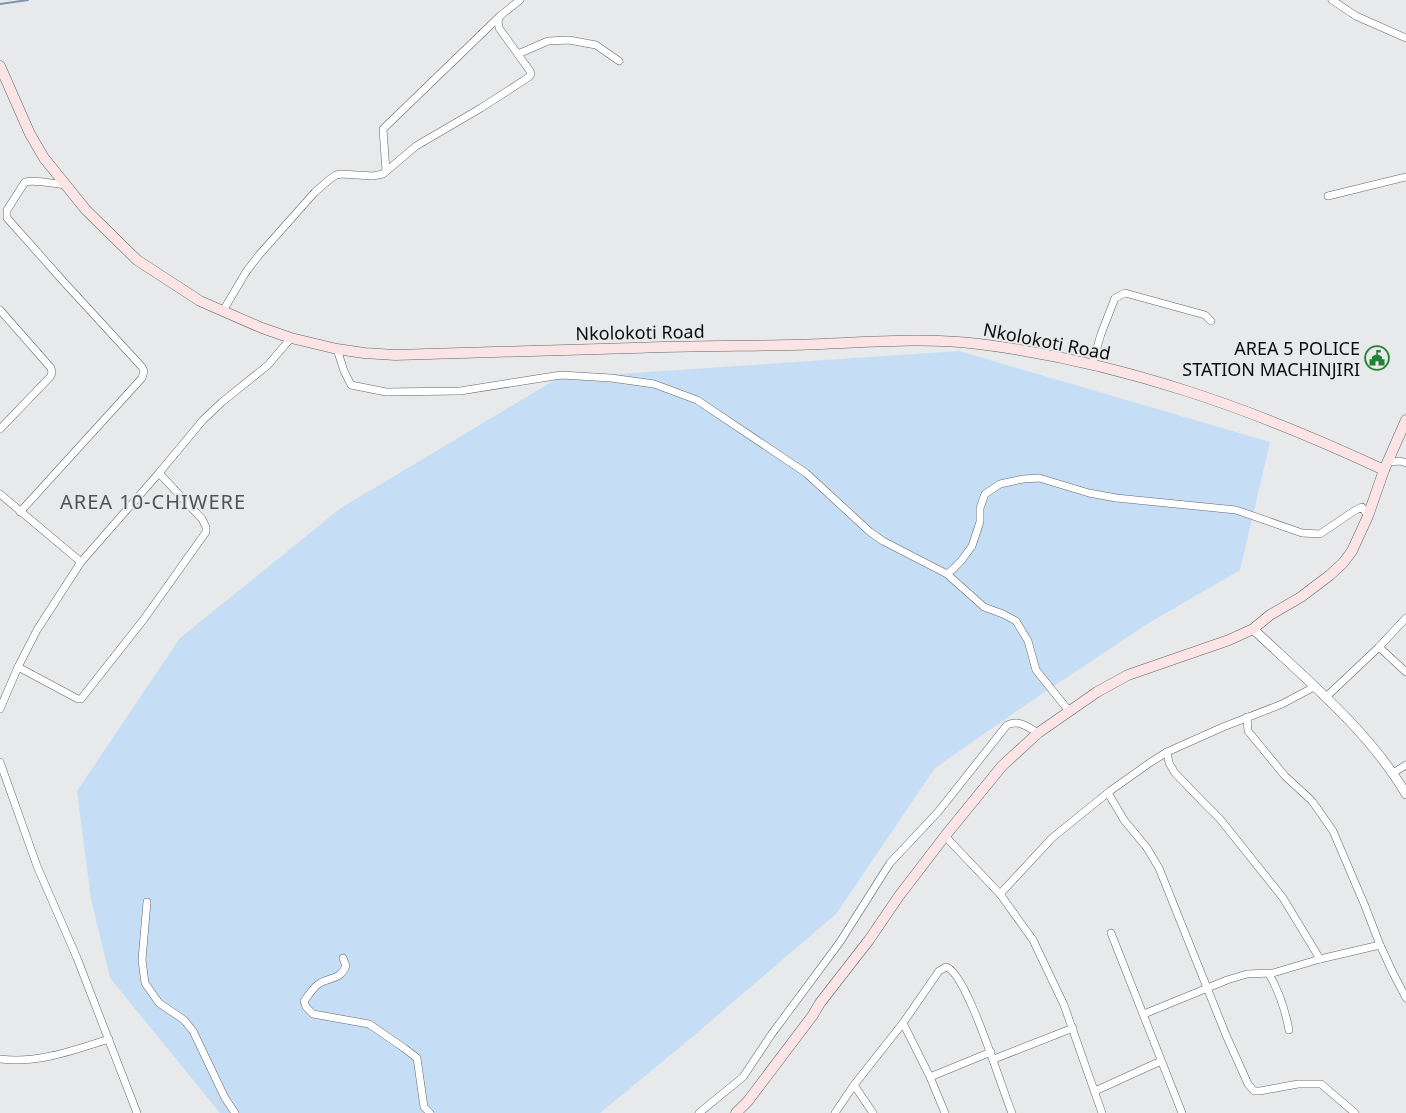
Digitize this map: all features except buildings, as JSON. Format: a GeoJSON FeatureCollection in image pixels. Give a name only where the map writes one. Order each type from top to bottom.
{"type":"FeatureCollection","features":[{"type":"Feature","properties":{"kind":"main road","name":"Nkolokoti Road"},"geometry":{"type":"LineString","coordinates":[[0,66],[30,134],[44,158],[86,210],[137,260],[200,301],[262,328],[291,338],[337,350],[364,354],[395,355],[795,345],[870,341],[934,340],[977,344],[1030,351],[1143,378],[1224,403],[1386,466]]}},
{"type":"Feature","properties":{"kind":"main road"},"geometry":{"type":"LineString","coordinates":[[736,1113],[748,1101],[813,1015],[945,836],[1002,766],[1038,733],[1097,692],[1128,676],[1229,640],[1253,629],[1270,615],[1330,575],[1343,563],[1352,551],[1368,516],[1386,466],[1406,420]]}},
{"type":"Feature","properties":{"kind":"street"},"geometry":{"type":"LineString","coordinates":[[386,171],[383,129],[500,16],[520,0]]}},
{"type":"Feature","properties":{"kind":"street"},"geometry":{"type":"LineString","coordinates":[[1332,0],[1356,16],[1406,38]]}},
{"type":"Feature","properties":{"kind":"street"},"geometry":{"type":"LineString","coordinates":[[223,310],[246,272],[259,255],[315,192],[330,179],[342,174],[378,175],[386,171],[416,146],[529,77],[530,71],[499,28],[500,16]]}},
{"type":"Feature","properties":{"kind":"street"},"geometry":{"type":"LineString","coordinates":[[518,54],[548,42],[569,40],[596,45],[619,61]]}},
{"type":"Feature","properties":{"kind":"street"},"geometry":{"type":"LineString","coordinates":[[1328,196],[1406,177]]}},
{"type":"Feature","properties":{"kind":"street"},"geometry":{"type":"LineString","coordinates":[[20,512],[142,378],[144,371],[8,218],[4,210],[26,182],[33,180],[65,185]]}},
{"type":"Feature","properties":{"kind":"street"},"geometry":{"type":"LineString","coordinates":[[1092,365],[1101,334],[1115,298],[1125,293],[1205,314],[1210,321]]}},
{"type":"Feature","properties":{"kind":"street"},"geometry":{"type":"LineString","coordinates":[[0,310],[51,368],[52,373],[0,429]]}},
{"type":"Feature","properties":{"kind":"street"},"geometry":{"type":"LineString","coordinates":[[0,709],[18,667],[37,630],[80,562],[203,420],[268,365],[291,338]]}},
{"type":"Feature","properties":{"kind":"street"},"geometry":{"type":"LineString","coordinates":[[337,350],[351,385],[386,392],[460,390],[561,375],[611,378],[654,384],[697,400],[806,473],[870,532],[883,541],[947,574],[984,606],[1016,621],[1028,641],[1036,670],[1069,711]]}},
{"type":"Feature","properties":{"kind":"street"},"geometry":{"type":"LineString","coordinates":[[1386,466],[1400,461],[1406,463]]}},
{"type":"Feature","properties":{"kind":"street"},"geometry":{"type":"LineString","coordinates":[[18,667],[81,699],[144,619],[206,532],[202,519],[159,473]]}},
{"type":"Feature","properties":{"kind":"street"},"geometry":{"type":"LineString","coordinates":[[947,574],[961,562],[972,546],[980,522],[980,508],[985,494],[1000,484],[1010,481],[1039,478],[1089,493],[1116,498],[1236,510],[1302,533],[1320,534],[1362,507],[1368,516]]}},
{"type":"Feature","properties":{"kind":"street"},"geometry":{"type":"LineString","coordinates":[[0,494],[80,562]]}},
{"type":"Feature","properties":{"kind":"street"},"geometry":{"type":"LineString","coordinates":[[1326,697],[1380,647],[1406,618]]}},
{"type":"Feature","properties":{"kind":"street"},"geometry":{"type":"LineString","coordinates":[[1253,629],[1326,697],[1393,773],[1406,794]]}},
{"type":"Feature","properties":{"kind":"street"},"geometry":{"type":"LineString","coordinates":[[1380,647],[1406,672]]}},
{"type":"Feature","properties":{"kind":"street"},"geometry":{"type":"LineString","coordinates":[[1000,894],[1052,838],[1108,793],[1167,752],[1282,704],[1314,687]]}},
{"type":"Feature","properties":{"kind":"street"},"geometry":{"type":"LineString","coordinates":[[1247,717],[1248,731],[1286,776],[1312,801],[1332,831],[1380,945],[1406,998]]}},
{"type":"Feature","properties":{"kind":"street"},"geometry":{"type":"LineString","coordinates":[[700,1113],[743,1077],[771,1035],[840,942],[890,863],[938,812],[1007,725],[1012,722],[1018,722],[1038,733]]}},
{"type":"Feature","properties":{"kind":"street"},"geometry":{"type":"LineString","coordinates":[[1167,752],[1169,763],[1175,772],[1220,819],[1283,898],[1320,959]]}},
{"type":"Feature","properties":{"kind":"street"},"geometry":{"type":"LineString","coordinates":[[0,762],[37,866],[74,950],[137,1113]]}},
{"type":"Feature","properties":{"kind":"street"},"geometry":{"type":"LineString","coordinates":[[1393,773],[1406,765]]}},
{"type":"Feature","properties":{"kind":"street"},"geometry":{"type":"LineString","coordinates":[[1108,793],[1124,820],[1147,848],[1159,868],[1229,1043],[1248,1084],[1254,1091],[1298,1084],[1320,1084],[1355,1113]]}},
{"type":"Feature","properties":{"kind":"street"},"geometry":{"type":"LineString","coordinates":[[945,836],[1000,894],[1033,940],[1064,1005],[1102,1113]]}},
{"type":"Feature","properties":{"kind":"street"},"geometry":{"type":"LineString","coordinates":[[147,902],[142,960],[145,983],[159,1003],[184,1020],[193,1032],[225,1098],[235,1113]]}},
{"type":"Feature","properties":{"kind":"street"},"geometry":{"type":"LineString","coordinates":[[1110,933],[1182,1113]]}},
{"type":"Feature","properties":{"kind":"street"},"geometry":{"type":"LineString","coordinates":[[1144,1014],[1226,980],[1247,974],[1269,974],[1320,959],[1380,945]]}},
{"type":"Feature","properties":{"kind":"street"},"geometry":{"type":"LineString","coordinates":[[343,958],[346,966],[343,973],[315,987],[304,1001],[306,1008],[313,1014],[369,1024],[417,1058],[424,1108],[430,1113]]}},
{"type":"Feature","properties":{"kind":"street"},"geometry":{"type":"LineString","coordinates":[[835,1113],[854,1085],[903,1023],[939,971],[946,967],[951,968],[968,998],[992,1056],[1012,1113]]}},
{"type":"Feature","properties":{"kind":"street"},"geometry":{"type":"LineString","coordinates":[[1269,974],[1280,993],[1289,1030]]}},
{"type":"Feature","properties":{"kind":"street"},"geometry":{"type":"LineString","coordinates":[[903,1023],[930,1077],[945,1113]]}},
{"type":"Feature","properties":{"kind":"street"},"geometry":{"type":"LineString","coordinates":[[930,1077],[1073,1028]]}},
{"type":"Feature","properties":{"kind":"street"},"geometry":{"type":"LineString","coordinates":[[0,1059],[11,1061],[36,1058],[66,1052],[109,1039]]}},
{"type":"Feature","properties":{"kind":"street"},"geometry":{"type":"LineString","coordinates":[[1095,1091],[1161,1061]]}},
{"type":"Feature","properties":{"kind":"street"},"geometry":{"type":"LineString","coordinates":[[854,1085],[873,1113]]}},
{"type":"Feature","properties":{"kind":"shaded area"},"geometry":{"type":"Polygon","coordinates":[[[959,351],[1270,442],[1240,570],[1147,624],[935,768],[836,914],[600,1113],[220,1113],[110,978],[91,899],[77,791],[180,638],[341,508],[558,378],[959,351]]]}},
{"type":"Feature","properties":{"kind":"waterway"},"geometry":{"type":"LineString","coordinates":[[0,4],[28,0]]}},
{"type":"Feature","properties":{"kind":"place","name":"AREA 5 POLICE STATION MACHINJIRI"},"geometry":{"type":"Point","coordinates":[1377,358]}},
{"type":"Feature","properties":{"kind":"district","name":"AREA 10-CHIWERE"},"geometry":{"type":"Point","coordinates":[153,501]}}]}
